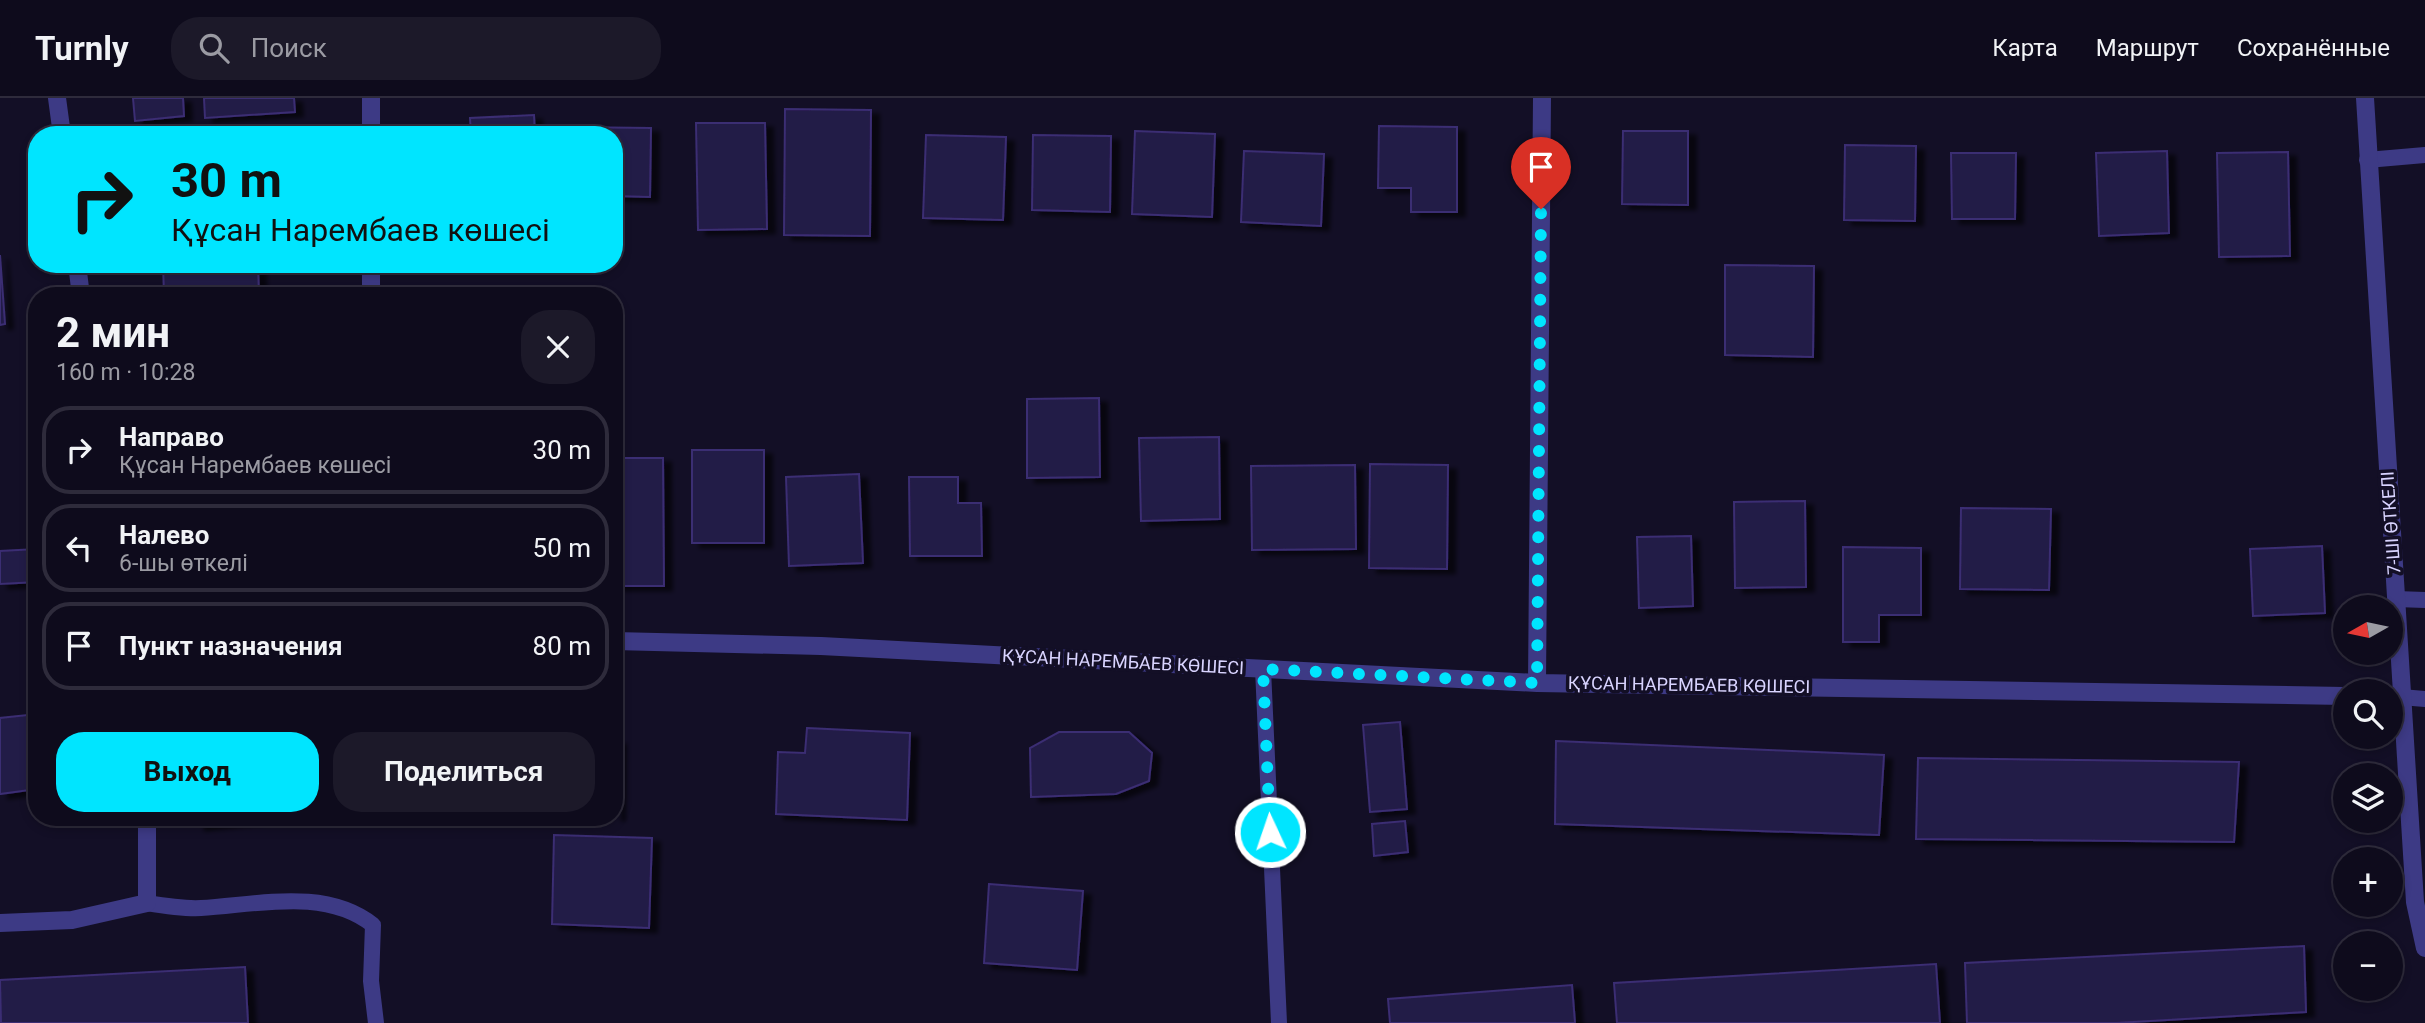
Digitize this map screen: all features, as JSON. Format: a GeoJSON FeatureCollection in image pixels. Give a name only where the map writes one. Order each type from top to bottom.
{"type":"FeatureCollection","features":[{"type":"Feature","properties":{"kind":"street"},"geometry":{"type":"LineString","coordinates":[[57,98],[61,126]]}},
{"type":"Feature","properties":{"kind":"street"},"geometry":{"type":"LineString","coordinates":[[371,98],[371,126]]}},
{"type":"Feature","properties":{"kind":"street"},"geometry":{"type":"LineString","coordinates":[[1537,683],[1542,98]]}},
{"type":"Feature","properties":{"kind":"street","name":"7-ШІ ӨТКЕЛІ"},"geometry":{"type":"LineString","coordinates":[[2365,98],[2396,595]]}},
{"type":"Feature","properties":{"kind":"street","name":"ҚҰСАН НАРЕМБАЕВ КӨШЕСІ"},"geometry":{"type":"LineString","coordinates":[[623,640],[821,646],[1537,683],[2333,696]]}},
{"type":"Feature","properties":{"kind":"street","name":"7-ШІ ӨТКЕЛІ"},"geometry":{"type":"LineString","coordinates":[[2401,749],[2415,902],[2425,948]]}},
{"type":"Feature","properties":{"kind":"street"},"geometry":{"type":"LineString","coordinates":[[0,923],[72,920],[147,903],[147,826]]}},
{"type":"Feature","properties":{"kind":"lane"},"geometry":{"type":"LineString","coordinates":[[2367,160],[2425,155]]}},
{"type":"Feature","properties":{"kind":"lane"},"geometry":{"type":"LineString","coordinates":[[2403,599],[2425,600]]}},
{"type":"Feature","properties":{"kind":"lane"},"geometry":{"type":"LineString","coordinates":[[1263,669],[1279,1023]]}},
{"type":"Feature","properties":{"kind":"lane"},"geometry":{"type":"LineString","coordinates":[[2403,697],[2425,699]]}},
{"type":"Feature","properties":{"kind":"lane"},"geometry":{"type":"LineString","coordinates":[[147,903],[199,908],[295,899],[358,912],[373,925],[371,981],[376,1023]]}},
{"type":"Feature","properties":{"kind":"building"},"geometry":{"type":"Polygon","coordinates":[[[133,98],[183,98],[184,116],[135,121],[133,98]]]}},
{"type":"Feature","properties":{"kind":"building"},"geometry":{"type":"Polygon","coordinates":[[[204,98],[294,98],[295,112],[205,118],[204,98]]]}},
{"type":"Feature","properties":{"kind":"building"},"geometry":{"type":"Polygon","coordinates":[[[785,109],[871,110],[870,236],[784,235],[785,109]]]}},
{"type":"Feature","properties":{"kind":"building"},"geometry":{"type":"Polygon","coordinates":[[[534,115],[535,126],[470,126],[470,118],[534,115]]]}},
{"type":"Feature","properties":{"kind":"building"},"geometry":{"type":"Polygon","coordinates":[[[696,123],[765,123],[767,229],[698,230],[696,123]]]}},
{"type":"Feature","properties":{"kind":"building"},"geometry":{"type":"Polygon","coordinates":[[[1379,126],[1457,127],[1457,212],[1411,212],[1411,188],[1378,188],[1379,126]]]}},
{"type":"Feature","properties":{"kind":"building"},"geometry":{"type":"Polygon","coordinates":[[[623,128],[651,128],[650,197],[623,196],[623,128]]]}},
{"type":"Feature","properties":{"kind":"building"},"geometry":{"type":"Polygon","coordinates":[[[1135,131],[1215,134],[1212,217],[1132,214],[1135,131]]]}},
{"type":"Feature","properties":{"kind":"building"},"geometry":{"type":"Polygon","coordinates":[[[1623,131],[1688,131],[1688,205],[1622,204],[1623,131]]]}},
{"type":"Feature","properties":{"kind":"building"},"geometry":{"type":"Polygon","coordinates":[[[926,135],[1006,137],[1003,220],[923,218],[926,135]]]}},
{"type":"Feature","properties":{"kind":"building"},"geometry":{"type":"Polygon","coordinates":[[[1033,135],[1111,136],[1110,212],[1032,210],[1033,135]]]}},
{"type":"Feature","properties":{"kind":"building"},"geometry":{"type":"Polygon","coordinates":[[[1845,145],[1916,146],[1915,221],[1844,220],[1845,145]]]}},
{"type":"Feature","properties":{"kind":"building"},"geometry":{"type":"Polygon","coordinates":[[[1244,151],[1324,154],[1321,226],[1241,222],[1244,151]]]}},
{"type":"Feature","properties":{"kind":"building"},"geometry":{"type":"Polygon","coordinates":[[[2167,151],[2169,233],[2099,236],[2096,153],[2167,151]]]}},
{"type":"Feature","properties":{"kind":"building"},"geometry":{"type":"Polygon","coordinates":[[[2288,152],[2290,256],[2219,257],[2217,153],[2288,152]]]}},
{"type":"Feature","properties":{"kind":"building"},"geometry":{"type":"Polygon","coordinates":[[[1951,153],[2016,153],[2015,219],[1952,219],[1951,153]]]}},
{"type":"Feature","properties":{"kind":"building"},"geometry":{"type":"Polygon","coordinates":[[[0,255],[5,324],[0,325],[0,255]]]}},
{"type":"Feature","properties":{"kind":"building"},"geometry":{"type":"Polygon","coordinates":[[[1725,265],[1814,266],[1813,357],[1725,355],[1725,265]]]}},
{"type":"Feature","properties":{"kind":"building"},"geometry":{"type":"Polygon","coordinates":[[[163,273],[258,273],[259,287],[164,287],[163,273]]]}},
{"type":"Feature","properties":{"kind":"building"},"geometry":{"type":"Polygon","coordinates":[[[1099,398],[1100,477],[1027,478],[1027,399],[1099,398]]]}},
{"type":"Feature","properties":{"kind":"building"},"geometry":{"type":"Polygon","coordinates":[[[1219,437],[1220,519],[1141,521],[1139,438],[1219,437]]]}},
{"type":"Feature","properties":{"kind":"building"},"geometry":{"type":"Polygon","coordinates":[[[692,450],[764,450],[764,543],[692,543],[692,450]]]}},
{"type":"Feature","properties":{"kind":"building"},"geometry":{"type":"Polygon","coordinates":[[[623,458],[663,458],[664,586],[623,586],[623,458]]]}},
{"type":"Feature","properties":{"kind":"building"},"geometry":{"type":"Polygon","coordinates":[[[1370,464],[1448,465],[1447,569],[1369,568],[1370,464]]]}},
{"type":"Feature","properties":{"kind":"building"},"geometry":{"type":"Polygon","coordinates":[[[1355,465],[1356,549],[1252,550],[1251,466],[1355,465]]]}},
{"type":"Feature","properties":{"kind":"building"},"geometry":{"type":"Polygon","coordinates":[[[859,474],[863,563],[789,566],[786,477],[859,474]]]}},
{"type":"Feature","properties":{"kind":"building"},"geometry":{"type":"Polygon","coordinates":[[[909,477],[958,477],[958,503],[981,503],[982,556],[910,556],[909,477]]]}},
{"type":"Feature","properties":{"kind":"building"},"geometry":{"type":"Polygon","coordinates":[[[1805,501],[1806,587],[1735,588],[1734,502],[1805,501]]]}},
{"type":"Feature","properties":{"kind":"building"},"geometry":{"type":"Polygon","coordinates":[[[1961,508],[2051,509],[2049,590],[1960,589],[1961,508]]]}},
{"type":"Feature","properties":{"kind":"building"},"geometry":{"type":"Polygon","coordinates":[[[1691,536],[1693,606],[1639,608],[1637,537],[1691,536]]]}},
{"type":"Feature","properties":{"kind":"building"},"geometry":{"type":"Polygon","coordinates":[[[2322,546],[2325,613],[2253,616],[2250,549],[2322,546]]]}},
{"type":"Feature","properties":{"kind":"building"},"geometry":{"type":"Polygon","coordinates":[[[1843,547],[1921,548],[1921,615],[1879,615],[1879,642],[1843,642],[1843,547]]]}},
{"type":"Feature","properties":{"kind":"building"},"geometry":{"type":"Polygon","coordinates":[[[28,549],[28,582],[0,584],[0,551],[28,549]]]}},
{"type":"Feature","properties":{"kind":"building"},"geometry":{"type":"Polygon","coordinates":[[[28,715],[28,790],[0,794],[0,718],[28,715]]]}},
{"type":"Feature","properties":{"kind":"building"},"geometry":{"type":"Polygon","coordinates":[[[1400,722],[1407,809],[1370,812],[1363,725],[1400,722]]]}},
{"type":"Feature","properties":{"kind":"building"},"geometry":{"type":"Polygon","coordinates":[[[807,728],[910,733],[907,820],[776,814],[778,752],[805,753],[807,728]]]}},
{"type":"Feature","properties":{"kind":"building"},"geometry":{"type":"Polygon","coordinates":[[[1059,732],[1129,732],[1152,753],[1149,781],[1116,794],[1031,797],[1030,748],[1059,732]]]}},
{"type":"Feature","properties":{"kind":"building"},"geometry":{"type":"Polygon","coordinates":[[[1556,741],[1884,755],[1879,835],[1555,824],[1556,741]]]}},
{"type":"Feature","properties":{"kind":"building"},"geometry":{"type":"Polygon","coordinates":[[[1918,758],[2239,762],[2234,842],[1916,839],[1918,758]]]}},
{"type":"Feature","properties":{"kind":"building"},"geometry":{"type":"Polygon","coordinates":[[[1405,821],[1408,852],[1374,856],[1372,824],[1405,821]]]}},
{"type":"Feature","properties":{"kind":"building"},"geometry":{"type":"Polygon","coordinates":[[[554,835],[652,838],[649,928],[552,924],[554,835]]]}},
{"type":"Feature","properties":{"kind":"building"},"geometry":{"type":"Polygon","coordinates":[[[989,884],[1083,891],[1077,970],[984,963],[989,884]]]}},
{"type":"Feature","properties":{"kind":"building"},"geometry":{"type":"Polygon","coordinates":[[[2304,946],[2306,1012],[2116,1023],[1967,1023],[1965,963],[2304,946]]]}},
{"type":"Feature","properties":{"kind":"building"},"geometry":{"type":"Polygon","coordinates":[[[1936,964],[1940,1023],[1617,1023],[1614,983],[1936,964]]]}},
{"type":"Feature","properties":{"kind":"building"},"geometry":{"type":"Polygon","coordinates":[[[245,967],[248,1023],[1,1023],[0,980],[245,967]]]}},
{"type":"Feature","properties":{"kind":"building"},"geometry":{"type":"Polygon","coordinates":[[[1572,985],[1575,1023],[1390,1023],[1388,999],[1572,985]]]}},
{"type":"Feature","properties":{"kind":"route"},"geometry":{"type":"LineString","coordinates":[[1270,832],[1263,669],[1537,683],[1541,209]]}}]}
